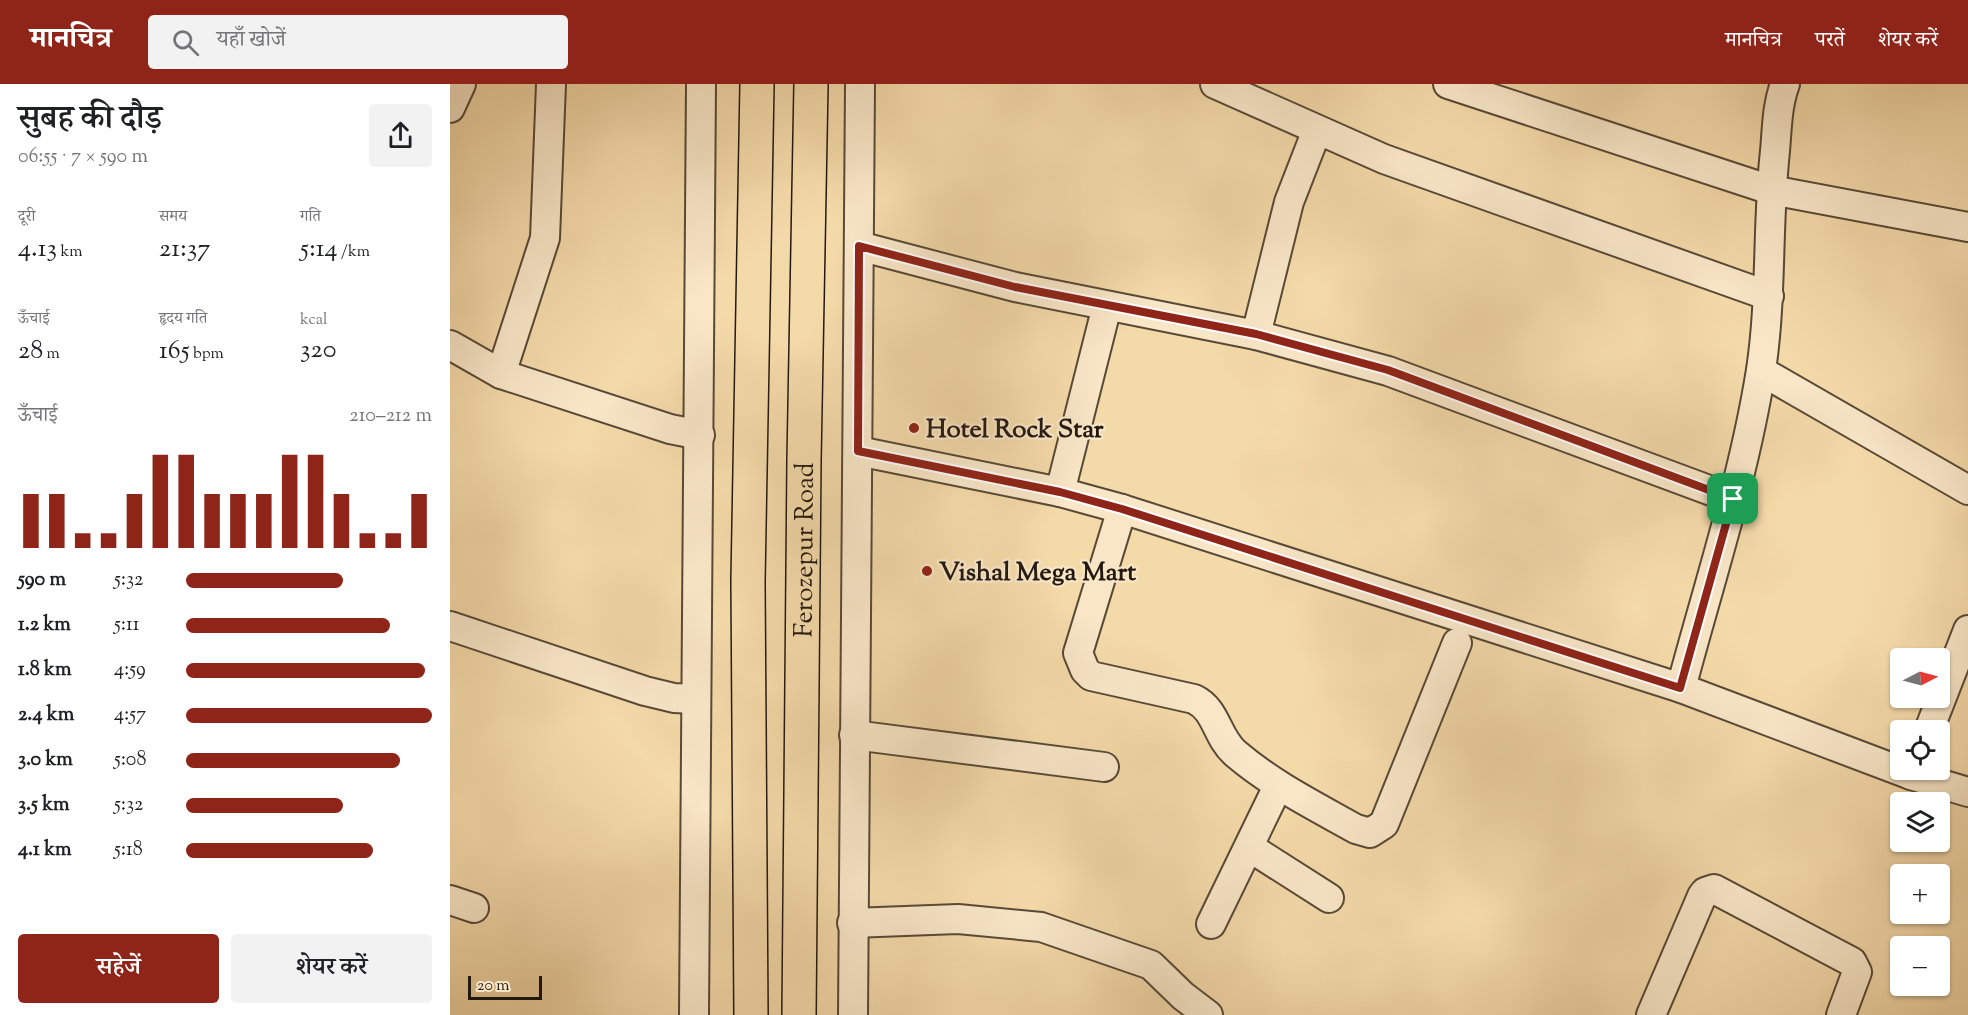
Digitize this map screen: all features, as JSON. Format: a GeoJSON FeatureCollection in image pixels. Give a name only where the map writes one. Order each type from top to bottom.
{"type":"FeatureCollection","features":[{"type":"Feature","properties":{"kind":"highway","name":"Ferozepur Road"},"geometry":{"type":"LineString","coordinates":[[751,1015],[748,581],[757,84]]}},
{"type":"Feature","properties":{"kind":"highway","name":"Ferozepur Road"},"geometry":{"type":"LineString","coordinates":[[799,1015],[803,556],[811,84]]}},
{"type":"Feature","properties":{"kind":"street"},"geometry":{"type":"LineString","coordinates":[[450,108],[461,84]]}},
{"type":"Feature","properties":{"kind":"street"},"geometry":{"type":"LineString","coordinates":[[501,374],[545,238],[551,84]]}},
{"type":"Feature","properties":{"kind":"street"},"geometry":{"type":"LineString","coordinates":[[694,1015],[701,84]]}},
{"type":"Feature","properties":{"kind":"street"},"geometry":{"type":"LineString","coordinates":[[853,1015],[860,84]]}},
{"type":"Feature","properties":{"kind":"street"},"geometry":{"type":"LineString","coordinates":[[1215,84],[1384,159],[1769,296]]}},
{"type":"Feature","properties":{"kind":"street"},"geometry":{"type":"LineString","coordinates":[[1448,84],[1771,190],[1968,227]]}},
{"type":"Feature","properties":{"kind":"street"},"geometry":{"type":"LineString","coordinates":[[1680,688],[1733,499],[1761,371],[1769,296],[1771,190],[1778,113],[1785,84]]}},
{"type":"Feature","properties":{"kind":"street"},"geometry":{"type":"LineString","coordinates":[[1256,334],[1289,202],[1317,130]]}},
{"type":"Feature","properties":{"kind":"street"},"geometry":{"type":"LineString","coordinates":[[859,246],[1015,287],[1256,334],[1388,370],[1733,499]]}},
{"type":"Feature","properties":{"kind":"street"},"geometry":{"type":"LineString","coordinates":[[1060,492],[1107,306]]}},
{"type":"Feature","properties":{"kind":"street"},"geometry":{"type":"LineString","coordinates":[[450,345],[501,374],[670,429],[700,435]]}},
{"type":"Feature","properties":{"kind":"street"},"geometry":{"type":"LineString","coordinates":[[1761,371],[1968,490]]}},
{"type":"Feature","properties":{"kind":"street"},"geometry":{"type":"LineString","coordinates":[[858,451],[1060,492],[1122,509],[1680,688],[1890,764]]}},
{"type":"Feature","properties":{"kind":"street"},"geometry":{"type":"LineString","coordinates":[[1122,509],[1078,653],[1081,662],[1091,676],[1194,699],[1204,704],[1211,712],[1224,742],[1278,786],[1356,829],[1377,831],[1393,808],[1457,643]]}},
{"type":"Feature","properties":{"kind":"street"},"geometry":{"type":"LineString","coordinates":[[450,626],[645,691],[674,698],[695,699]]}},
{"type":"Feature","properties":{"kind":"street"},"geometry":{"type":"LineString","coordinates":[[1933,720],[1968,630]]}},
{"type":"Feature","properties":{"kind":"street"},"geometry":{"type":"LineString","coordinates":[[854,735],[1104,767]]}},
{"type":"Feature","properties":{"kind":"street"},"geometry":{"type":"LineString","coordinates":[[1934,780],[1968,792]]}},
{"type":"Feature","properties":{"kind":"street"},"geometry":{"type":"LineString","coordinates":[[1211,924],[1278,786]]}},
{"type":"Feature","properties":{"kind":"street"},"geometry":{"type":"LineString","coordinates":[[1249,847],[1329,898]]}},
{"type":"Feature","properties":{"kind":"street"},"geometry":{"type":"LineString","coordinates":[[1651,1015],[1702,896],[1705,892],[1714,889],[1855,965],[1856,976],[1841,1015]]}},
{"type":"Feature","properties":{"kind":"street"},"geometry":{"type":"LineString","coordinates":[[852,923],[958,919],[1041,927],[1151,965],[1183,996],[1208,1015]]}},
{"type":"Feature","properties":{"kind":"place","name":"Hotel Rock Star"},"geometry":{"type":"Point","coordinates":[914,428]}},
{"type":"Feature","properties":{"kind":"place","name":"Vishal Mega Mart"},"geometry":{"type":"Point","coordinates":[927,571]}},
{"type":"Feature","properties":{"kind":"route"},"geometry":{"type":"LineString","coordinates":[[859,246],[1015,287],[1256,334],[1388,370],[1733,499],[1680,688],[1122,509],[1060,492],[858,451],[859,246]]}}]}
